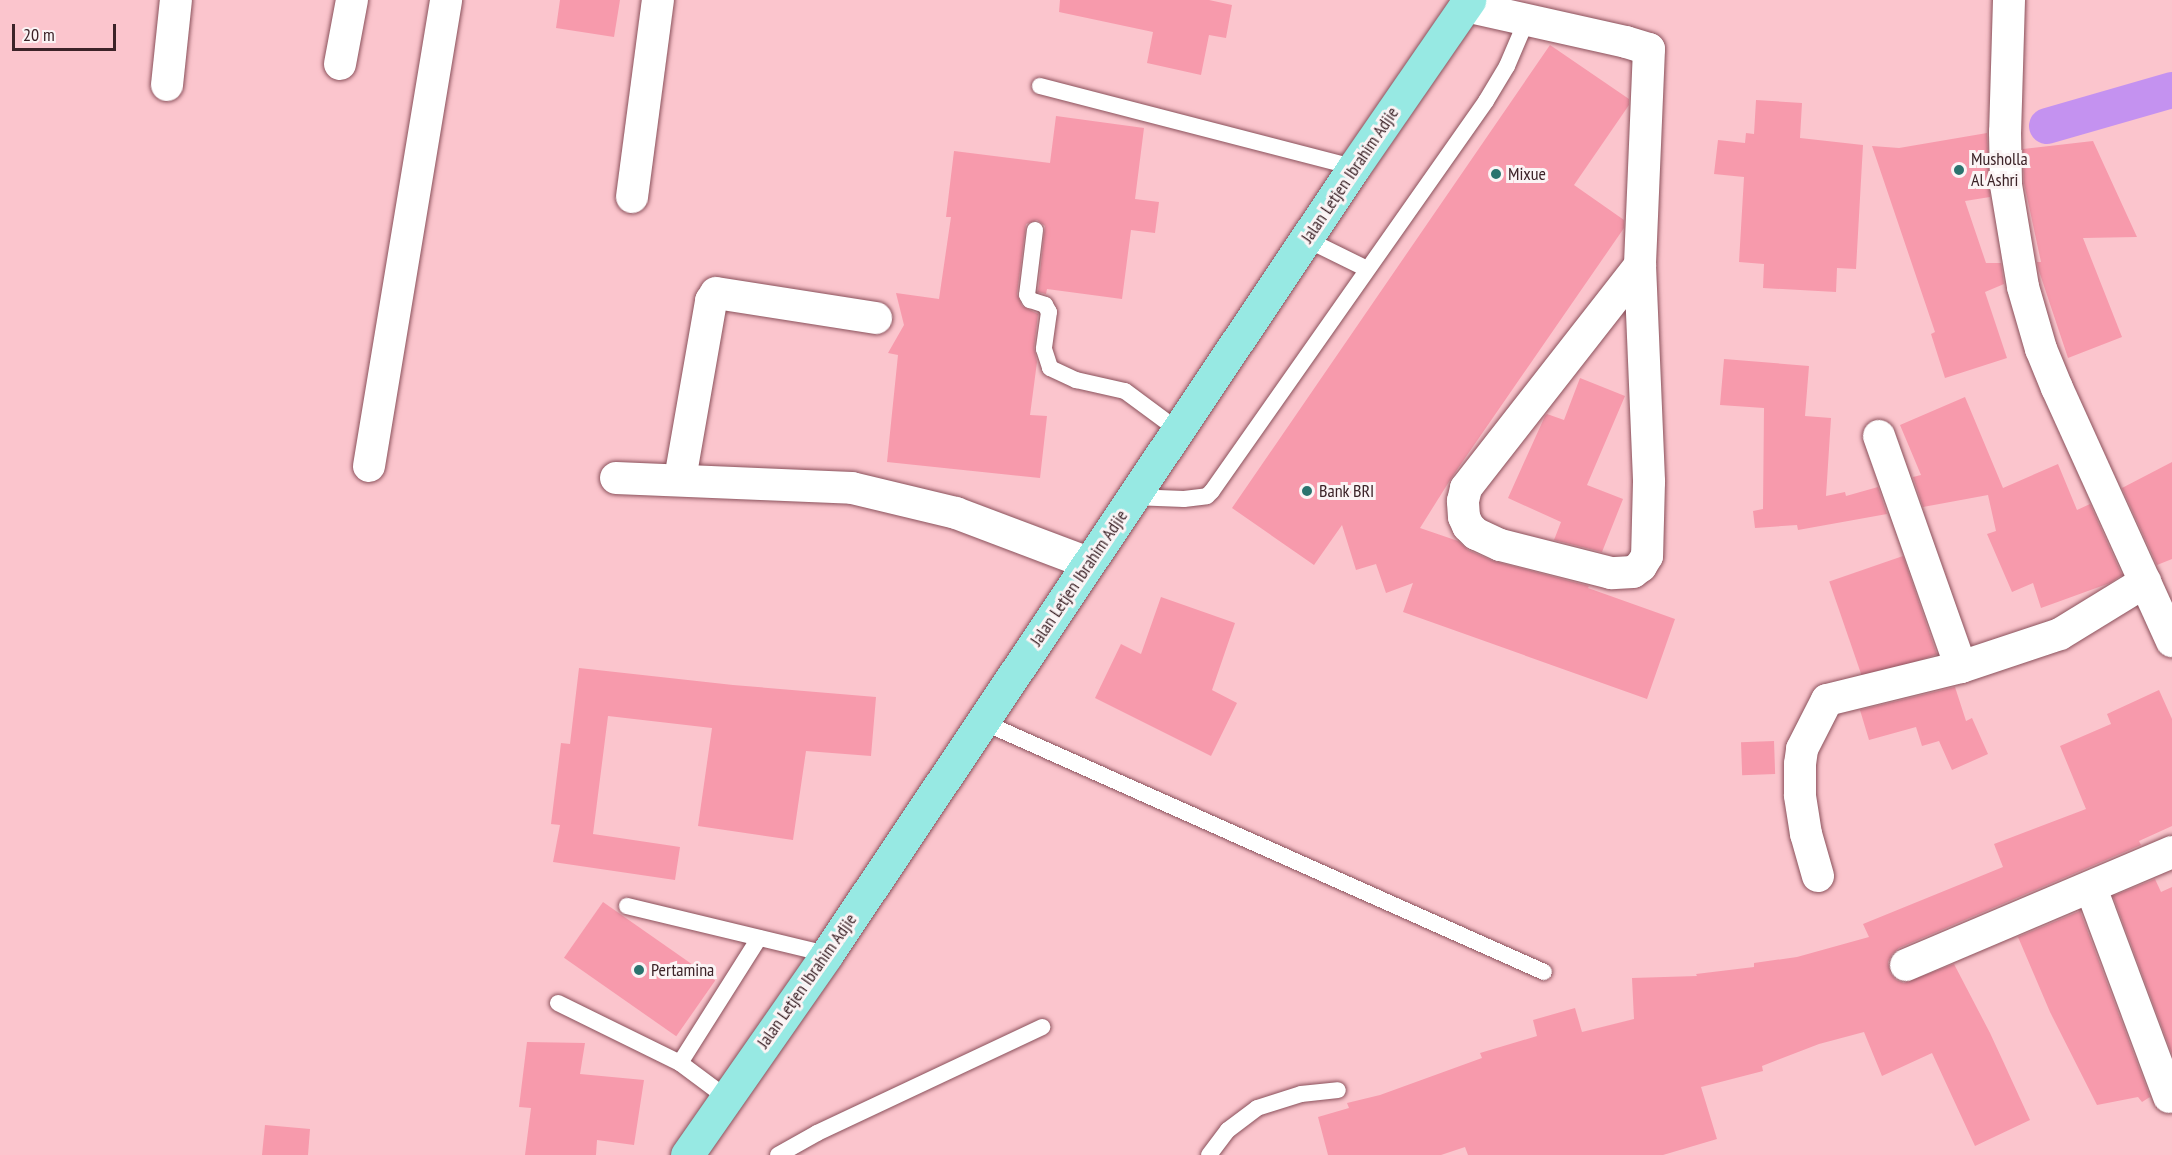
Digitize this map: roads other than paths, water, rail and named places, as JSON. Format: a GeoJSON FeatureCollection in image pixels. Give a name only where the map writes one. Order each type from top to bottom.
{"type":"FeatureCollection","features":[{"type":"Feature","properties":{"kind":"main road","name":"Jalan Letjen Ibrahim Adjie"},"geometry":{"type":"LineString","coordinates":[[687,1155],[827,954],[1354,167],[1467,3]]}},
{"type":"Feature","properties":{"kind":"street"},"geometry":{"type":"LineString","coordinates":[[167,85],[176,0]]}},
{"type":"Feature","properties":{"kind":"street"},"geometry":{"type":"LineString","coordinates":[[340,64],[352,0]]}},
{"type":"Feature","properties":{"kind":"street"},"geometry":{"type":"LineString","coordinates":[[369,466],[446,0]]}},
{"type":"Feature","properties":{"kind":"street"},"geometry":{"type":"LineString","coordinates":[[632,197],[658,0]]}},
{"type":"Feature","properties":{"kind":"street"},"geometry":{"type":"LineString","coordinates":[[2009,0],[2006,185],[2023,287],[2045,359],[2090,465],[2172,641]]}},
{"type":"Feature","properties":{"kind":"street"},"geometry":{"type":"LineString","coordinates":[[1467,3],[1649,49],[1640,265],[1648,482],[1647,556],[1633,572],[1611,573],[1500,545],[1476,534],[1464,518],[1463,501],[1466,489],[1640,265]]}},
{"type":"Feature","properties":{"kind":"street"},"geometry":{"type":"LineString","coordinates":[[680,479],[711,301],[716,293],[876,318]]}},
{"type":"Feature","properties":{"kind":"street"},"geometry":{"type":"LineString","coordinates":[[1879,435],[1961,667]]}},
{"type":"Feature","properties":{"kind":"street"},"geometry":{"type":"LineString","coordinates":[[616,478],[826,486],[883,494],[956,513],[1088,563]]}},
{"type":"Feature","properties":{"kind":"street"},"geometry":{"type":"LineString","coordinates":[[1818,876],[1806,834],[1800,795],[1800,764],[1802,749],[1827,700],[1961,667],[2060,634],[2145,582]]}},
{"type":"Feature","properties":{"kind":"street"},"geometry":{"type":"LineString","coordinates":[[1906,964],[2172,852]]}},
{"type":"Feature","properties":{"kind":"street"},"geometry":{"type":"LineString","coordinates":[[2091,888],[2169,1097]]}},
{"type":"Feature","properties":{"kind":"lane"},"geometry":{"type":"LineString","coordinates":[[1132,497],[1184,499],[1207,496],[1498,83],[1527,19]]}},
{"type":"Feature","properties":{"kind":"lane"},"geometry":{"type":"LineString","coordinates":[[1040,86],[1354,167]]}},
{"type":"Feature","properties":{"kind":"lane"},"geometry":{"type":"LineString","coordinates":[[1035,230],[1027,295],[1030,300],[1045,305],[1049,312],[1044,349],[1050,368],[1076,380],[1125,391],[1179,431]]}},
{"type":"Feature","properties":{"kind":"lane"},"geometry":{"type":"LineString","coordinates":[[1306,239],[1367,269]]}},
{"type":"Feature","properties":{"kind":"lane"},"geometry":{"type":"LineString","coordinates":[[983,722],[1544,972]]}},
{"type":"Feature","properties":{"kind":"lane"},"geometry":{"type":"LineString","coordinates":[[627,906],[827,954]]}},
{"type":"Feature","properties":{"kind":"lane"},"geometry":{"type":"LineString","coordinates":[[680,1063],[759,938]]}},
{"type":"Feature","properties":{"kind":"lane"},"geometry":{"type":"LineString","coordinates":[[558,1003],[680,1063],[727,1098]]}},
{"type":"Feature","properties":{"kind":"lane"},"geometry":{"type":"LineString","coordinates":[[778,1155],[817,1133],[1042,1027]]}},
{"type":"Feature","properties":{"kind":"lane"},"geometry":{"type":"LineString","coordinates":[[1209,1155],[1228,1130],[1257,1108],[1301,1094],[1338,1090]]}},
{"type":"Feature","properties":{"kind":"waterway"},"geometry":{"type":"LineString","coordinates":[[2047,126],[2172,90]]}},
{"type":"Feature","properties":{"kind":"place","name":"Musholla Al Ashri"},"geometry":{"type":"Point","coordinates":[1959,170]}},
{"type":"Feature","properties":{"kind":"place","name":"Mixue"},"geometry":{"type":"Point","coordinates":[1496,174]}},
{"type":"Feature","properties":{"kind":"place","name":"Bank BRI"},"geometry":{"type":"Point","coordinates":[1307,491]}},
{"type":"Feature","properties":{"kind":"place","name":"Pertamina"},"geometry":{"type":"Point","coordinates":[639,970]}}]}
